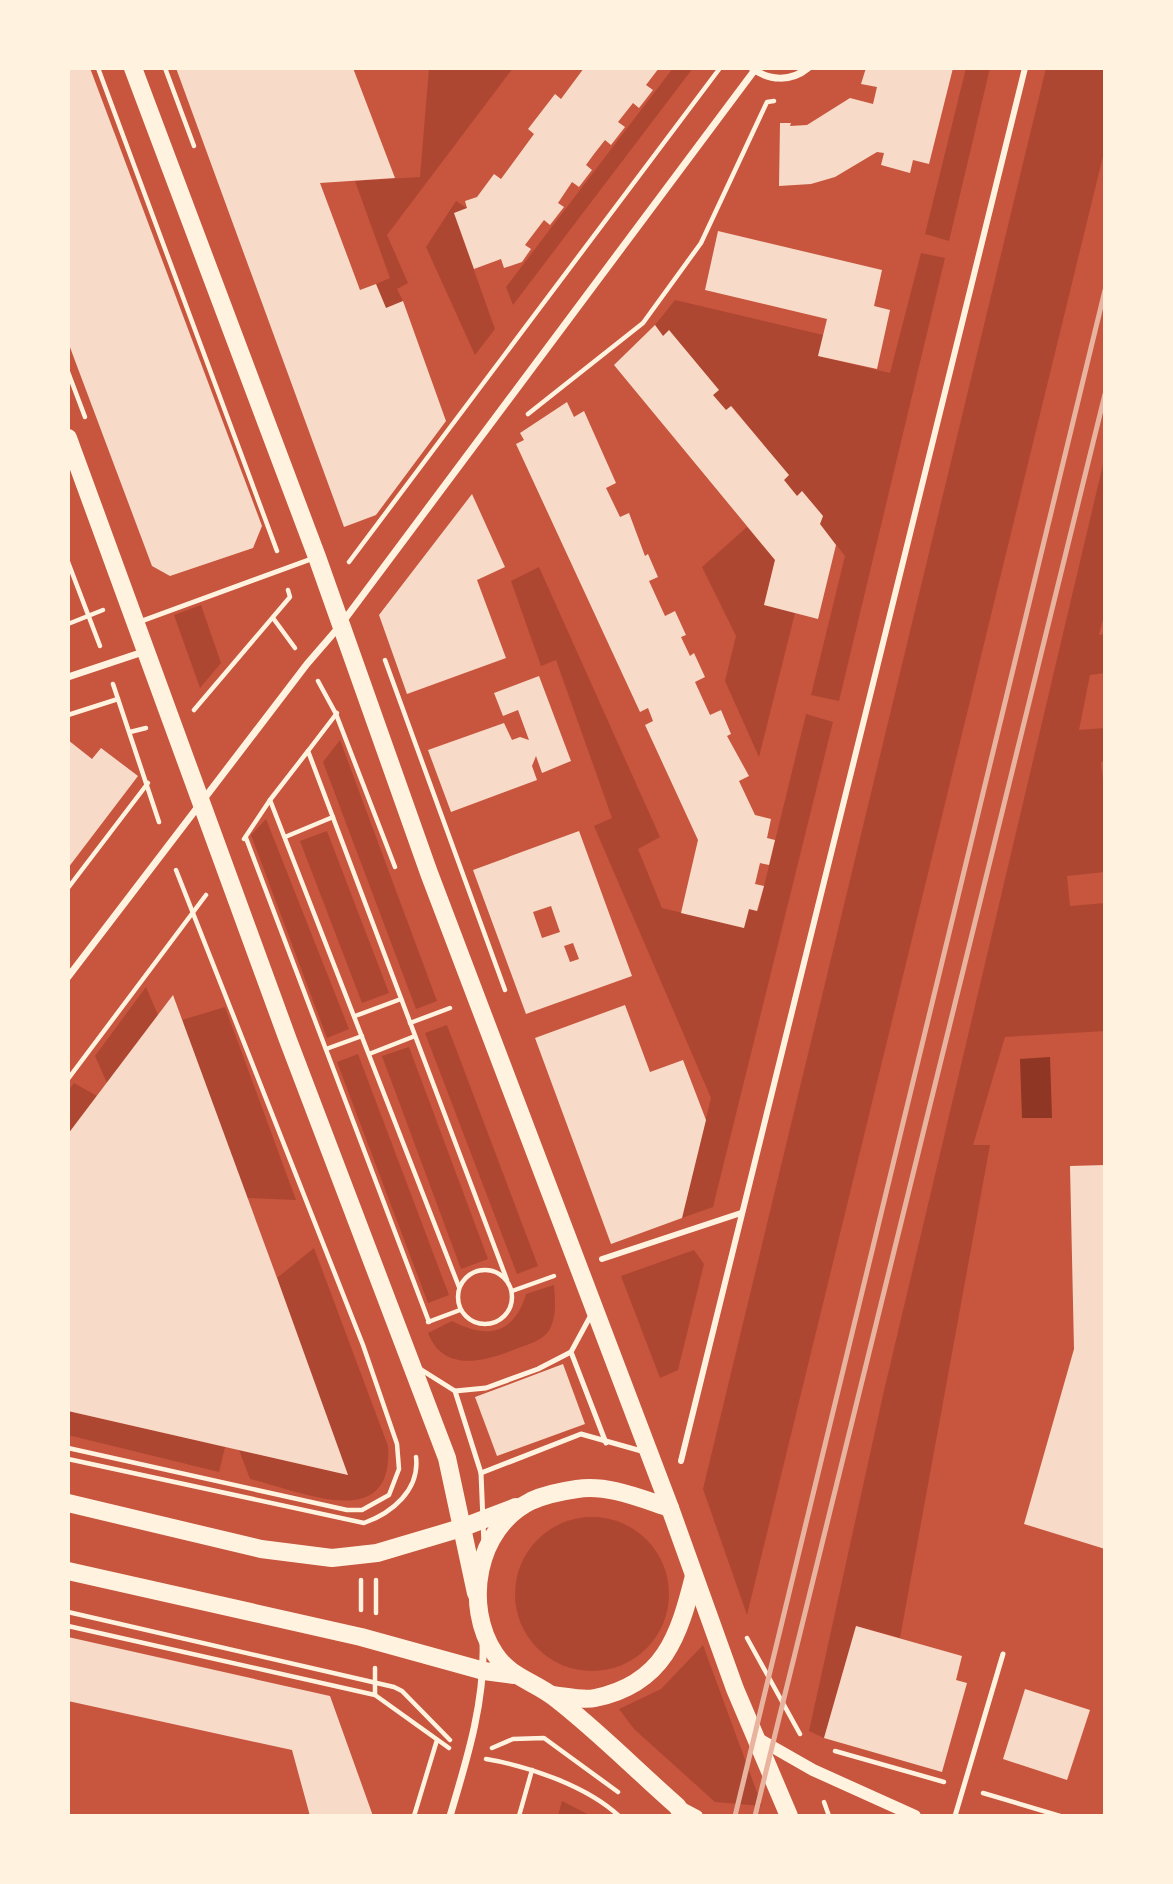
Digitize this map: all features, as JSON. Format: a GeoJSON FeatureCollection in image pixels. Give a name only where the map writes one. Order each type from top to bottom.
{"type":"FeatureCollection","features":[{"type":"Feature","properties":{"kind":"main road"},"geometry":{"type":"LineString","coordinates":[[133,68],[317,557],[340,627],[593,1310],[670,1508],[735,1689],[789,1816]]}},
{"type":"Feature","properties":{"kind":"main road"},"geometry":{"type":"LineString","coordinates":[[68,438],[288,1040],[447,1458],[482,1630],[495,1654],[514,1675],[552,1695],[681,1811]]}},
{"type":"Feature","properties":{"kind":"main road"},"geometry":{"type":"LineString","coordinates":[[68,1503],[261,1549],[332,1558],[369,1555],[461,1528],[531,1501],[579,1488],[621,1492],[670,1508]]}},
{"type":"Feature","properties":{"kind":"main road"},"geometry":{"type":"LineString","coordinates":[[476,1593],[484,1553],[506,1521],[531,1501]]}},
{"type":"Feature","properties":{"kind":"main road"},"geometry":{"type":"LineString","coordinates":[[68,1571],[368,1639],[484,1671],[514,1675]]}},
{"type":"Feature","properties":{"kind":"main road"},"geometry":{"type":"LineString","coordinates":[[552,1695],[593,1699],[633,1686],[664,1659],[683,1621],[694,1575]]}},
{"type":"Feature","properties":{"kind":"street"},"geometry":{"type":"LineString","coordinates":[[68,977],[307,664],[340,627],[361,595],[753,69],[769,78],[785,79],[808,68]]}},
{"type":"Feature","properties":{"kind":"street"},"geometry":{"type":"LineString","coordinates":[[681,1461],[1025,68]]}},
{"type":"Feature","properties":{"kind":"street"},"geometry":{"type":"LineString","coordinates":[[68,677],[146,650]]}},
{"type":"Feature","properties":{"kind":"street"},"geometry":{"type":"LineString","coordinates":[[602,1259],[741,1213]]}},
{"type":"Feature","properties":{"kind":"street"},"geometry":{"type":"LineString","coordinates":[[450,1816],[467,1759],[484,1671],[482,1630]]}},
{"type":"Feature","properties":{"kind":"street"},"geometry":{"type":"LineString","coordinates":[[757,1738],[813,1770],[915,1816]]}},
{"type":"Feature","properties":{"kind":"street"},"geometry":{"type":"LineString","coordinates":[[681,1811],[697,1816]]}},
{"type":"Feature","properties":{"kind":"lane"},"geometry":{"type":"LineString","coordinates":[[136,623],[317,557]]}},
{"type":"Feature","properties":{"kind":"lane"},"geometry":{"type":"LineString","coordinates":[[411,1364],[455,1391],[485,1388],[538,1369],[571,1352],[593,1310]]}},
{"type":"Feature","properties":{"kind":"lane"},"geometry":{"type":"LineString","coordinates":[[571,1352],[606,1443]]}},
{"type":"Feature","properties":{"kind":"lane"},"geometry":{"type":"LineString","coordinates":[[455,1391],[481,1473],[484,1553]]}},
{"type":"Feature","properties":{"kind":"lane"},"geometry":{"type":"LineString","coordinates":[[481,1473],[581,1434],[648,1453]]}},
{"type":"Feature","properties":{"kind":"lane"},"geometry":{"type":"LineString","coordinates":[[955,1816],[1003,1654]]}},
{"type":"Feature","properties":{"kind":"path"},"geometry":{"type":"LineString","coordinates":[[98,68],[283,569],[290,597],[192,712],[188,699]]}},
{"type":"Feature","properties":{"kind":"path"},"geometry":{"type":"LineString","coordinates":[[165,68],[199,159]]}},
{"type":"Feature","properties":{"kind":"path"},"geometry":{"type":"LineString","coordinates":[[349,562],[720,68]]}},
{"type":"Feature","properties":{"kind":"path"},"geometry":{"type":"LineString","coordinates":[[521,423],[529,412],[643,323],[701,243],[767,102],[780,100]]}},
{"type":"Feature","properties":{"kind":"path"},"geometry":{"type":"LineString","coordinates":[[68,372],[87,423]]}},
{"type":"Feature","properties":{"kind":"path"},"geometry":{"type":"LineString","coordinates":[[344,549],[361,595]]}},
{"type":"Feature","properties":{"kind":"path"},"geometry":{"type":"LineString","coordinates":[[68,562],[148,783],[167,848],[363,1345],[397,1444],[399,1469],[390,1495],[362,1510],[347,1510],[68,1448]]}},
{"type":"Feature","properties":{"kind":"path"},"geometry":{"type":"LineString","coordinates":[[68,624],[88,616]]}},
{"type":"Feature","properties":{"kind":"path"},"geometry":{"type":"LineString","coordinates":[[273,618],[307,664],[337,714],[396,868]]}},
{"type":"Feature","properties":{"kind":"path"},"geometry":{"type":"LineString","coordinates":[[383,655],[505,991]]}},
{"type":"Feature","properties":{"kind":"path"},"geometry":{"type":"LineString","coordinates":[[68,715],[118,699]]}},
{"type":"Feature","properties":{"kind":"path"},"geometry":{"type":"LineString","coordinates":[[68,1079],[194,911],[270,800],[308,751],[512,1291],[511,1307],[502,1320],[486,1325],[471,1322],[460,1310],[457,1299],[459,1287],[270,800]]}},
{"type":"Feature","properties":{"kind":"path"},"geometry":{"type":"LineString","coordinates":[[68,888],[148,783]]}},
{"type":"Feature","properties":{"kind":"path"},"geometry":{"type":"LineString","coordinates":[[285,837],[333,817]]}},
{"type":"Feature","properties":{"kind":"path"},"geometry":{"type":"LineString","coordinates":[[246,837],[429,1322]]}},
{"type":"Feature","properties":{"kind":"path"},"geometry":{"type":"LineString","coordinates":[[410,1023],[450,1009],[445,996]]}},
{"type":"Feature","properties":{"kind":"path"},"geometry":{"type":"LineString","coordinates":[[355,1016],[401,999]]}},
{"type":"Feature","properties":{"kind":"path"},"geometry":{"type":"LineString","coordinates":[[327,1049],[362,1036]]}},
{"type":"Feature","properties":{"kind":"path"},"geometry":{"type":"LineString","coordinates":[[369,1054],[415,1037]]}},
{"type":"Feature","properties":{"kind":"path"},"geometry":{"type":"LineString","coordinates":[[459,1287],[475,1271],[498,1273],[507,1280]]}},
{"type":"Feature","properties":{"kind":"path"},"geometry":{"type":"LineString","coordinates":[[68,1460],[364,1524],[369,1555],[368,1639],[358,1679]]}},
{"type":"Feature","properties":{"kind":"path"},"geometry":{"type":"LineString","coordinates":[[376,1503],[369,1555],[368,1639],[376,1695]]}},
{"type":"Feature","properties":{"kind":"path"},"geometry":{"type":"LineString","coordinates":[[68,1612],[402,1691],[452,1741],[470,1746],[487,1750],[513,1739],[544,1738],[628,1799]]}},
{"type":"Feature","properties":{"kind":"path"},"geometry":{"type":"LineString","coordinates":[[68,1626],[376,1695],[467,1759],[485,1759],[532,1770],[606,1804],[619,1816]]}},
{"type":"Feature","properties":{"kind":"path"},"geometry":{"type":"LineString","coordinates":[[746,1634],[804,1742]]}},
{"type":"Feature","properties":{"kind":"path"},"geometry":{"type":"LineString","coordinates":[[414,1816],[437,1740]]}},
{"type":"Feature","properties":{"kind":"path"},"geometry":{"type":"LineString","coordinates":[[831,1749],[1060,1816]]}},
{"type":"Feature","properties":{"kind":"path"},"geometry":{"type":"LineString","coordinates":[[519,1816],[532,1770]]}},
{"type":"Feature","properties":{"kind":"shaded area"},"geometry":{"type":"Polygon","coordinates":[[[429,68],[513,68],[387,235],[408,283],[397,289],[403,301],[386,308],[376,284],[390,278],[355,181],[420,177],[429,68]]]}},
{"type":"Feature","properties":{"kind":"shaded area"},"geometry":{"type":"Polygon","coordinates":[[[673,68],[693,68],[513,305],[506,287],[673,68]]]}},
{"type":"Feature","properties":{"kind":"shaded area"},"geometry":{"type":"Polygon","coordinates":[[[966,68],[990,68],[949,241],[925,234],[966,68]]]}},
{"type":"Feature","properties":{"kind":"shaded area"},"geometry":{"type":"Polygon","coordinates":[[[1046,68],[1105,68],[1105,148],[747,1615],[703,1489],[1046,68]]]}},
{"type":"Feature","properties":{"kind":"shaded area"},"geometry":{"type":"Polygon","coordinates":[[[456,201],[467,208],[454,214],[495,329],[475,355],[426,247],[456,201]]]}},
{"type":"Feature","properties":{"kind":"shaded area"},"geometry":{"type":"Polygon","coordinates":[[[921,253],[945,258],[839,701],[811,695],[845,556],[820,524],[823,516],[802,491],[797,496],[784,480],[788,475],[732,406],[726,410],[713,395],[718,390],[670,331],[663,336],[655,325],[675,300],[823,335],[818,356],[890,373],[921,253]]]}},
{"type":"Feature","properties":{"kind":"shaded area"},"geometry":{"type":"Polygon","coordinates":[[[1105,456],[1105,611],[1099,635],[1105,634],[1105,673],[1090,675],[1079,730],[1105,728],[1105,761],[1101,762],[1105,798],[1105,872],[1067,876],[1070,906],[1105,903],[1105,1031],[1005,1037],[973,1145],[990,1145],[900,1638],[856,1626],[824,1738],[809,1731],[883,1395],[1105,456]]]}},
{"type":"Feature","properties":{"kind":"shaded area"},"geometry":{"type":"Polygon","coordinates":[[[747,527],[775,560],[764,605],[795,613],[759,757],[725,681],[736,636],[702,567],[747,527]]]}},
{"type":"Feature","properties":{"kind":"shaded area"},"geometry":{"type":"Polygon","coordinates":[[[539,567],[660,837],[638,849],[662,908],[744,928],[749,909],[758,911],[806,714],[833,722],[713,1207],[682,1218],[711,1098],[594,826],[612,818],[556,660],[541,666],[511,581],[539,567]]]}},
{"type":"Feature","properties":{"kind":"shaded area"},"geometry":{"type":"Polygon","coordinates":[[[201,605],[221,663],[200,688],[174,615],[201,605]]]}},
{"type":"Feature","properties":{"kind":"shaded area"},"geometry":{"type":"Polygon","coordinates":[[[340,740],[437,1001],[416,1009],[323,762],[340,740]]]}},
{"type":"Feature","properties":{"kind":"shaded area"},"geometry":{"type":"Polygon","coordinates":[[[266,819],[349,1029],[327,1038],[251,835],[266,819]]]}},
{"type":"Feature","properties":{"kind":"shaded area"},"geometry":{"type":"Polygon","coordinates":[[[327,831],[389,993],[362,1003],[300,841],[327,831]]]}},
{"type":"Feature","properties":{"kind":"shaded area"},"geometry":{"type":"Polygon","coordinates":[[[146,987],[158,1015],[107,1083],[95,1056],[146,987]]]}},
{"type":"Feature","properties":{"kind":"shaded area"},"geometry":{"type":"Polygon","coordinates":[[[225,1007],[296,1200],[247,1198],[182,1020],[225,1007]]]}},
{"type":"Feature","properties":{"kind":"shaded area"},"geometry":{"type":"Polygon","coordinates":[[[447,1025],[538,1266],[517,1274],[425,1033],[447,1025]]]}},
{"type":"Feature","properties":{"kind":"shaded area"},"geometry":{"type":"Polygon","coordinates":[[[409,1047],[488,1259],[461,1269],[382,1056],[409,1047]]]}},
{"type":"Feature","properties":{"kind":"shaded area"},"geometry":{"type":"Polygon","coordinates":[[[358,1054],[449,1295],[428,1303],[337,1062],[358,1054]]]}},
{"type":"Feature","properties":{"kind":"shaded area"},"geometry":{"type":"Polygon","coordinates":[[[1050,1057],[1052,1118],[1022,1118],[1020,1059],[1050,1057]]]}},
{"type":"Feature","properties":{"kind":"shaded area"},"geometry":{"type":"Polygon","coordinates":[[[74,1083],[97,1096],[68,1134],[68,1091],[74,1083]]]}},
{"type":"Feature","properties":{"kind":"shaded area"},"geometry":{"type":"Polygon","coordinates":[[[314,1248],[388,1446],[386,1473],[376,1490],[360,1499],[318,1497],[250,1479],[239,1450],[348,1475],[277,1278],[314,1248]]]}},
{"type":"Feature","properties":{"kind":"shaded area"},"geometry":{"type":"Polygon","coordinates":[[[694,1250],[704,1264],[678,1370],[660,1378],[621,1276],[694,1250]]]}},
{"type":"Feature","properties":{"kind":"shaded area"},"geometry":{"type":"Polygon","coordinates":[[[554,1285],[555,1312],[550,1329],[540,1339],[527,1345],[493,1357],[467,1361],[444,1354],[435,1346],[428,1333],[452,1321],[476,1330],[497,1330],[514,1318],[526,1294],[554,1285]]]}},
{"type":"Feature","properties":{"kind":"shaded area"},"geometry":{"type":"Polygon","coordinates":[[[68,1411],[225,1447],[219,1472],[68,1435],[68,1411]]]}},
{"type":"Feature","properties":{"kind":"shaded area"},"geometry":{"type":"Polygon","coordinates":[[[592,1517],[621,1523],[646,1540],[663,1565],[669,1594],[663,1623],[646,1648],[621,1665],[592,1671],[563,1665],[538,1648],[521,1623],[515,1594],[521,1565],[538,1540],[563,1523],[592,1517]]]}},
{"type":"Feature","properties":{"kind":"shaded area"},"geometry":{"type":"Polygon","coordinates":[[[703,1645],[762,1806],[715,1802],[634,1729],[619,1709],[661,1689],[703,1645]]]}},
{"type":"Feature","properties":{"kind":"shaded area"},"geometry":{"type":"Polygon","coordinates":[[[562,1801],[591,1816],[558,1816],[562,1801]]]}},
{"type":"Feature","properties":{"kind":"building"},"geometry":{"type":"Polygon","coordinates":[[[68,68],[90,68],[262,526],[253,548],[170,576],[152,566],[68,342],[68,68]]]}},
{"type":"Feature","properties":{"kind":"building"},"geometry":{"type":"Polygon","coordinates":[[[176,68],[353,68],[395,178],[320,183],[360,290],[376,284],[386,308],[403,301],[446,421],[376,515],[344,527],[176,68]]]}},
{"type":"Feature","properties":{"kind":"building"},"geometry":{"type":"Polygon","coordinates":[[[584,68],[659,68],[646,85],[653,90],[639,108],[633,103],[618,122],[625,127],[611,145],[605,140],[594,154],[586,165],[592,170],[579,187],[572,182],[558,203],[564,207],[550,225],[544,220],[525,245],[531,249],[522,262],[504,268],[501,259],[474,269],[454,213],[467,208],[465,201],[477,197],[494,174],[501,179],[534,134],[528,129],[555,94],[561,99],[584,68]]]}},
{"type":"Feature","properties":{"kind":"building"},"geometry":{"type":"Polygon","coordinates":[[[866,68],[953,68],[929,164],[913,160],[910,173],[881,165],[884,153],[877,152],[835,177],[811,184],[779,186],[780,123],[791,123],[790,126],[807,125],[850,98],[873,104],[877,87],[861,84],[866,68]]]}},
{"type":"Feature","properties":{"kind":"building"},"geometry":{"type":"Polygon","coordinates":[[[718,231],[882,270],[874,306],[890,310],[877,369],[818,356],[827,319],[705,290],[718,231]]]}},
{"type":"Feature","properties":{"kind":"building"},"geometry":{"type":"Polygon","coordinates":[[[655,325],[663,336],[669,330],[719,390],[713,395],[726,410],[731,406],[789,475],[784,480],[797,496],[802,491],[823,516],[820,524],[836,545],[818,619],[764,605],[775,560],[614,365],[655,325]]]}},
{"type":"Feature","properties":{"kind":"building"},"geometry":{"type":"Polygon","coordinates":[[[567,402],[574,417],[584,411],[616,483],[606,488],[620,517],[629,513],[645,556],[648,554],[658,577],[649,581],[665,616],[675,611],[686,635],[681,637],[690,656],[694,653],[705,677],[695,682],[710,715],[721,710],[731,734],[727,736],[749,776],[739,781],[755,815],[771,819],[767,838],[775,840],[769,865],[760,863],[755,884],[764,886],[757,911],[749,909],[744,928],[681,913],[698,840],[645,725],[653,721],[648,708],[640,712],[516,444],[524,440],[520,433],[567,402]]]}},
{"type":"Feature","properties":{"kind":"building"},"geometry":{"type":"Polygon","coordinates":[[[472,494],[505,567],[477,580],[506,658],[407,694],[379,615],[472,494]]]}},
{"type":"Feature","properties":{"kind":"building"},"geometry":{"type":"Polygon","coordinates":[[[539,676],[571,761],[542,773],[536,756],[532,766],[537,780],[451,812],[428,750],[504,723],[512,740],[520,737],[529,740],[518,710],[503,716],[494,693],[539,676]]]}},
{"type":"Feature","properties":{"kind":"building"},"geometry":{"type":"Polygon","coordinates":[[[68,740],[92,759],[101,748],[138,776],[68,868],[68,740]]]}},
{"type":"Feature","properties":{"kind":"building"},"geometry":{"type":"Polygon","coordinates":[[[579,831],[632,976],[526,1014],[473,870],[579,831]],[[551,906],[533,912],[542,938],[560,932],[551,906]],[[573,943],[564,946],[570,962],[579,959],[573,943]]]}},
{"type":"Feature","properties":{"kind":"building"},"geometry":{"type":"Polygon","coordinates":[[[173,995],[348,1475],[68,1411],[68,1134],[173,995]]]}},
{"type":"Feature","properties":{"kind":"building"},"geometry":{"type":"Polygon","coordinates":[[[625,1005],[650,1072],[683,1060],[706,1120],[682,1218],[611,1244],[535,1038],[625,1005]]]}},
{"type":"Feature","properties":{"kind":"building"},"geometry":{"type":"Polygon","coordinates":[[[1105,1165],[1105,1549],[1024,1524],[1074,1349],[1070,1166],[1105,1165]]]}},
{"type":"Feature","properties":{"kind":"building"},"geometry":{"type":"Polygon","coordinates":[[[563,1364],[585,1424],[497,1456],[475,1397],[563,1364]]]}},
{"type":"Feature","properties":{"kind":"building"},"geometry":{"type":"Polygon","coordinates":[[[856,1626],[962,1656],[956,1680],[967,1683],[942,1772],[824,1738],[856,1626]]]}},
{"type":"Feature","properties":{"kind":"building"},"geometry":{"type":"Polygon","coordinates":[[[68,1637],[330,1696],[373,1816],[310,1816],[292,1750],[68,1701],[68,1637]]]}},
{"type":"Feature","properties":{"kind":"building"},"geometry":{"type":"Polygon","coordinates":[[[1025,1689],[1090,1710],[1067,1780],[1003,1759],[1025,1689]]]}},
{"type":"Feature","properties":{"kind":"railway"},"geometry":{"type":"LineString","coordinates":[[735,1816],[1105,290]]}},
{"type":"Feature","properties":{"kind":"railway"},"geometry":{"type":"LineString","coordinates":[[755,1816],[1105,394]]}}]}
